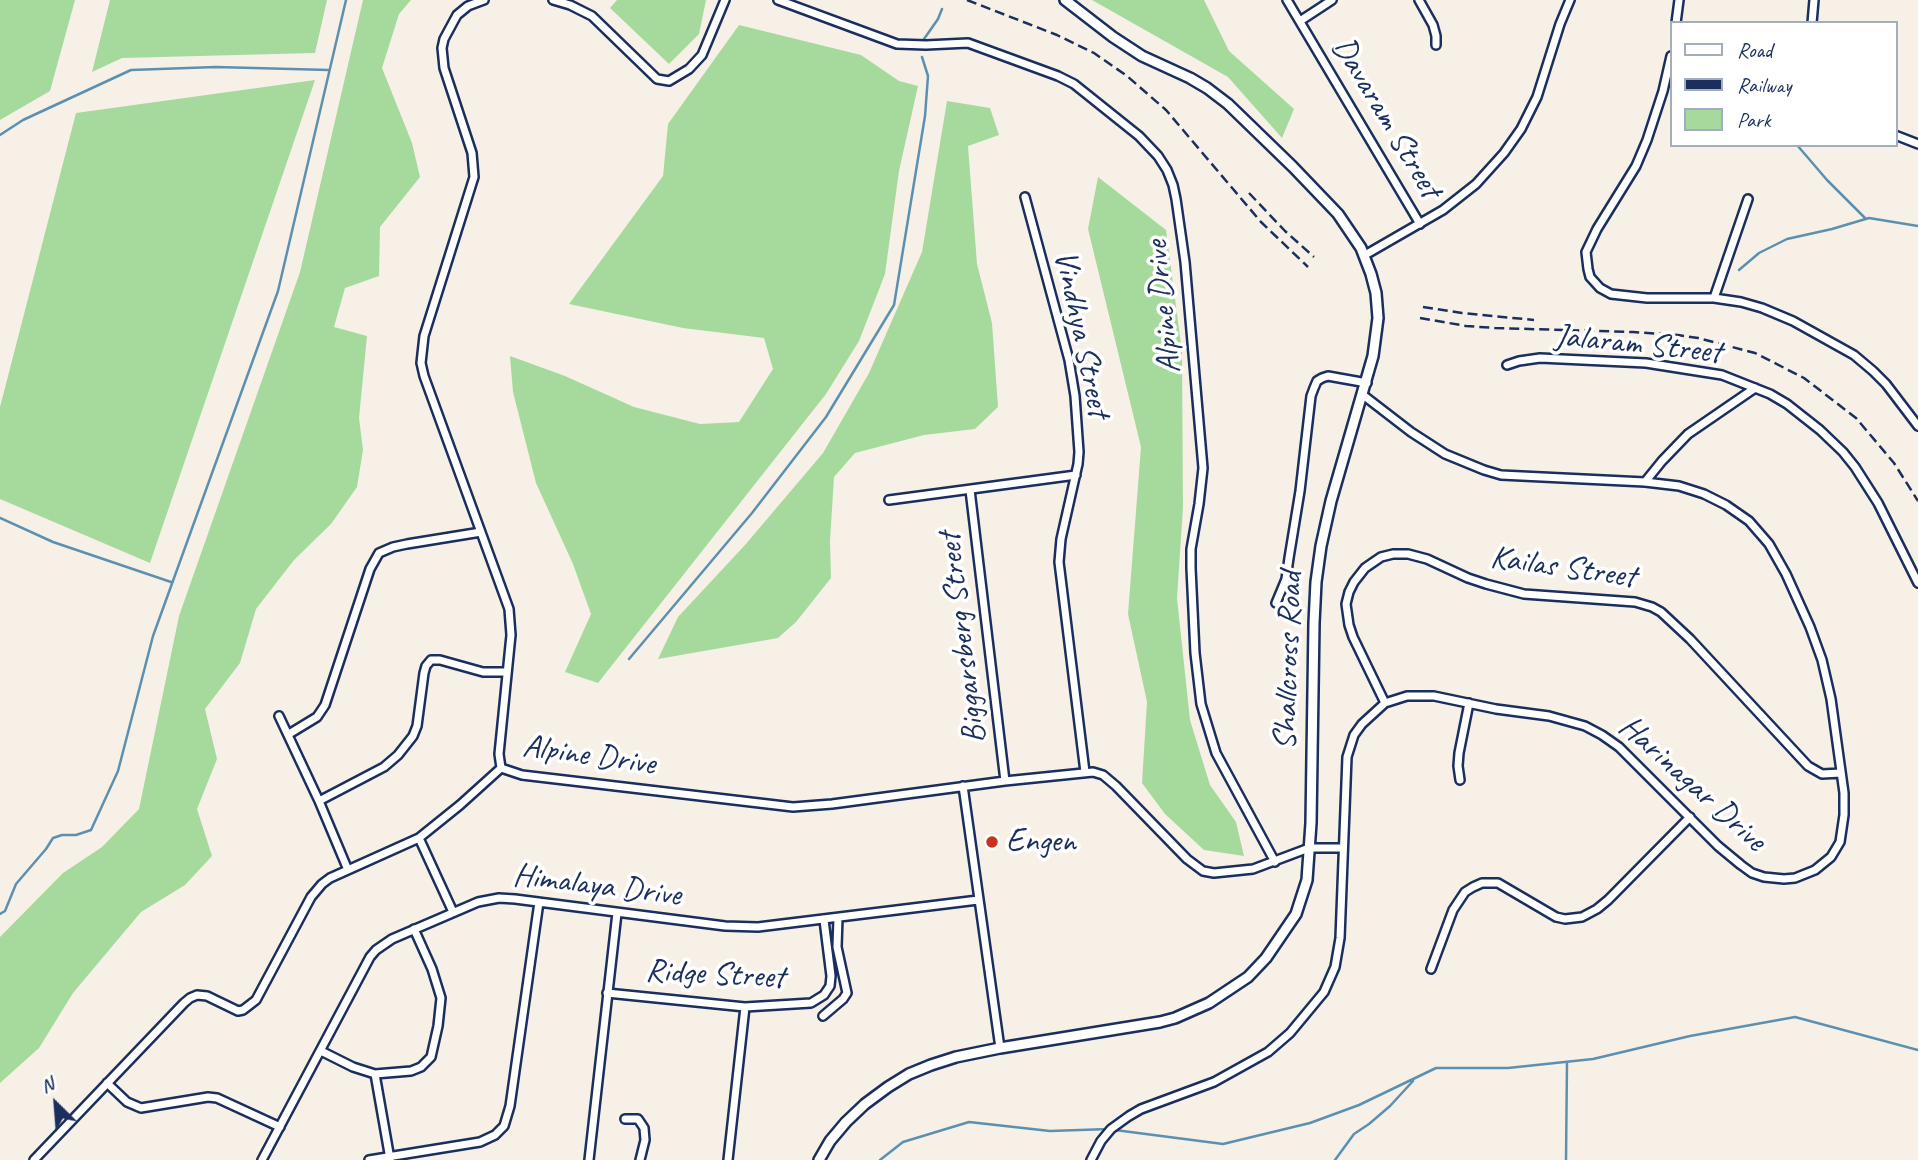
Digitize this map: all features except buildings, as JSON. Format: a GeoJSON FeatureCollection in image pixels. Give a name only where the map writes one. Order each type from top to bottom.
{"type":"FeatureCollection","features":[{"type":"Feature","properties":{"kind":"street","name":"Alpine Drive"},"geometry":{"type":"LineString","coordinates":[[484,0],[468,6],[457,15],[442,48],[444,68],[472,153],[474,177],[421,351],[424,376],[509,609],[511,635],[499,754],[501,768],[522,775],[793,807],[1085,772]]}},
{"type":"Feature","properties":{"kind":"street"},"geometry":{"type":"LineString","coordinates":[[553,0],[592,16],[657,79],[669,81],[688,69],[702,55],[725,0]]}},
{"type":"Feature","properties":{"kind":"street","name":"Alpine Drive"},"geometry":{"type":"LineString","coordinates":[[778,0],[897,44],[968,43],[1058,76],[1074,84],[1139,136],[1167,170],[1176,199],[1185,262],[1203,468],[1191,549],[1195,653],[1201,704],[1216,753],[1275,862]]}},
{"type":"Feature","properties":{"kind":"street","name":"Shallcross Road"},"geometry":{"type":"LineString","coordinates":[[819,1160],[846,1122],[865,1104],[909,1074],[956,1057],[1160,1022],[1191,1011],[1226,993],[1248,977],[1266,958],[1296,914],[1307,880],[1314,623],[1318,570],[1331,501],[1367,383],[1375,346],[1378,318],[1376,293],[1365,255],[1338,214],[1228,104],[1198,83],[1142,56],[1065,0]]}},
{"type":"Feature","properties":{"kind":"street","name":"Davaram Street"},"geometry":{"type":"LineString","coordinates":[[1287,0],[1420,224]]}},
{"type":"Feature","properties":{"kind":"street"},"geometry":{"type":"LineString","coordinates":[[1300,20],[1332,0]]}},
{"type":"Feature","properties":{"kind":"street"},"geometry":{"type":"LineString","coordinates":[[1419,0],[1433,26],[1436,45]]}},
{"type":"Feature","properties":{"kind":"street"},"geometry":{"type":"LineString","coordinates":[[1365,255],[1443,210],[1476,184],[1504,153],[1537,97],[1570,0]]}},
{"type":"Feature","properties":{"kind":"street"},"geometry":{"type":"LineString","coordinates":[[1676,21],[1679,0]]}},
{"type":"Feature","properties":{"kind":"street"},"geometry":{"type":"LineString","coordinates":[[1812,21],[1815,0]]}},
{"type":"Feature","properties":{"kind":"street"},"geometry":{"type":"LineString","coordinates":[[1670,60],[1663,91],[1636,166],[1586,252],[1588,269],[1594,282],[1611,294],[1647,298],[1714,298],[1741,302],[1793,321],[1854,355],[1886,384],[1918,426]]}},
{"type":"Feature","properties":{"kind":"street"},"geometry":{"type":"LineString","coordinates":[[1897,136],[1918,144]]}},
{"type":"Feature","properties":{"kind":"street","name":"Vindhya Street"},"geometry":{"type":"LineString","coordinates":[[1025,197],[1073,378],[1079,452],[1059,562],[1085,772]]}},
{"type":"Feature","properties":{"kind":"street"},"geometry":{"type":"LineString","coordinates":[[1714,298],[1748,199]]}},
{"type":"Feature","properties":{"kind":"street","name":"Jalaram Street"},"geometry":{"type":"LineString","coordinates":[[1507,365],[1540,358],[1646,363],[1689,368],[1722,375],[1787,404],[1821,430],[1843,452],[1867,484],[1918,583]]}},
{"type":"Feature","properties":{"kind":"street"},"geometry":{"type":"LineString","coordinates":[[1276,603],[1286,579],[1314,388],[1317,381],[1328,376],[1367,383]]}},
{"type":"Feature","properties":{"kind":"street"},"geometry":{"type":"LineString","coordinates":[[1645,482],[1688,434],[1755,388]]}},
{"type":"Feature","properties":{"kind":"street","name":"Harinagar Drive"},"geometry":{"type":"LineString","coordinates":[[1363,395],[1445,454],[1484,470],[1500,475],[1679,486],[1704,494],[1749,521],[1769,544],[1786,574],[1822,660],[1831,699],[1842,774],[1844,815],[1840,842],[1823,864],[1805,875],[1773,879],[1752,873],[1718,846],[1619,747],[1585,726],[1549,716],[1422,695],[1407,696],[1385,703]]}},
{"type":"Feature","properties":{"kind":"street"},"geometry":{"type":"LineString","coordinates":[[890,500],[1076,475]]}},
{"type":"Feature","properties":{"kind":"street","name":"Biggarsberg Street"},"geometry":{"type":"LineString","coordinates":[[970,490],[1005,781]]}},
{"type":"Feature","properties":{"kind":"street"},"geometry":{"type":"LineString","coordinates":[[289,734],[317,717],[325,705],[370,569],[379,554],[393,547],[481,532]]}},
{"type":"Feature","properties":{"kind":"street","name":"Kailas Street"},"geometry":{"type":"LineString","coordinates":[[1385,703],[1353,637],[1346,604],[1354,582],[1365,568],[1381,557],[1408,554],[1427,559],[1468,578],[1524,594],[1635,602],[1652,607],[1690,639],[1808,766],[1822,774],[1842,774]]}},
{"type":"Feature","properties":{"kind":"street"},"geometry":{"type":"LineString","coordinates":[[320,801],[384,767],[413,736],[417,726],[426,666],[431,660],[440,660],[483,673],[507,672]]}},
{"type":"Feature","properties":{"kind":"street"},"geometry":{"type":"LineString","coordinates":[[1091,1160],[1101,1141],[1121,1121],[1141,1110],[1199,1088],[1259,1058],[1283,1040],[1316,1004],[1330,979],[1338,953],[1345,769],[1349,746],[1362,724],[1385,703]]}},
{"type":"Feature","properties":{"kind":"street"},"geometry":{"type":"LineString","coordinates":[[1460,780],[1459,753],[1469,703]]}},
{"type":"Feature","properties":{"kind":"street"},"geometry":{"type":"LineString","coordinates":[[279,716],[320,801],[348,870]]}},
{"type":"Feature","properties":{"kind":"street"},"geometry":{"type":"LineString","coordinates":[[34,1160],[190,998],[197,995],[207,996],[238,1010],[243,1010],[256,1000],[311,897],[330,878],[419,838],[501,768]]}},
{"type":"Feature","properties":{"kind":"street"},"geometry":{"type":"LineString","coordinates":[[1085,772],[1103,775],[1187,859],[1203,871],[1227,873],[1253,869],[1309,848],[1343,848]]}},
{"type":"Feature","properties":{"kind":"street"},"geometry":{"type":"LineString","coordinates":[[963,786],[1000,1048]]}},
{"type":"Feature","properties":{"kind":"street"},"geometry":{"type":"LineString","coordinates":[[1431,969],[1453,910],[1465,892],[1472,887],[1482,883],[1498,883],[1556,917],[1582,917],[1608,900],[1690,817]]}},
{"type":"Feature","properties":{"kind":"street"},"geometry":{"type":"LineString","coordinates":[[419,838],[453,912]]}},
{"type":"Feature","properties":{"kind":"street","name":"Himalaya Drive"},"geometry":{"type":"LineString","coordinates":[[262,1160],[370,957],[383,944],[488,899],[539,902],[742,927],[824,920],[978,900]]}},
{"type":"Feature","properties":{"kind":"street"},"geometry":{"type":"LineString","coordinates":[[369,1160],[480,1142],[495,1135],[504,1126],[512,1093],[539,902]]}},
{"type":"Feature","properties":{"kind":"street"},"geometry":{"type":"LineString","coordinates":[[589,1160],[617,913]]}},
{"type":"Feature","properties":{"kind":"street"},"geometry":{"type":"LineString","coordinates":[[823,1016],[847,993],[837,947],[838,918]]}},
{"type":"Feature","properties":{"kind":"street","name":"Ridge Street"},"geometry":{"type":"LineString","coordinates":[[607,993],[745,1007],[811,1003],[824,995],[830,986],[824,920]]}},
{"type":"Feature","properties":{"kind":"street"},"geometry":{"type":"LineString","coordinates":[[321,1051],[352,1067],[375,1074],[411,1071],[427,1062],[434,1051],[442,998],[414,929]]}},
{"type":"Feature","properties":{"kind":"street"},"geometry":{"type":"LineString","coordinates":[[729,1160],[745,1007]]}},
{"type":"Feature","properties":{"kind":"street"},"geometry":{"type":"LineString","coordinates":[[375,1074],[390,1158]]}},
{"type":"Feature","properties":{"kind":"street"},"geometry":{"type":"LineString","coordinates":[[107,1083],[127,1101],[141,1108],[208,1097],[217,1098],[280,1127]]}},
{"type":"Feature","properties":{"kind":"street"},"geometry":{"type":"LineString","coordinates":[[625,1119],[638,1119],[644,1128],[645,1139],[640,1160]]}},
{"type":"Feature","properties":{"kind":"green space"},"geometry":{"type":"Polygon","coordinates":[[[0,0],[75,0],[50,91],[0,120],[0,0]]]}},
{"type":"Feature","properties":{"kind":"green space"},"geometry":{"type":"Polygon","coordinates":[[[110,0],[327,0],[315,53],[122,58],[92,72],[110,0]]]}},
{"type":"Feature","properties":{"kind":"green space"},"geometry":{"type":"Polygon","coordinates":[[[363,0],[411,0],[399,14],[382,68],[412,143],[420,177],[380,227],[379,276],[345,288],[334,327],[367,336],[359,418],[363,450],[357,487],[331,524],[294,560],[256,609],[240,663],[205,709],[217,759],[197,809],[212,856],[185,885],[141,912],[73,993],[39,1048],[0,1083],[0,937],[63,873],[102,847],[139,809],[179,616],[300,272],[363,0]]]}},
{"type":"Feature","properties":{"kind":"green space"},"geometry":{"type":"Polygon","coordinates":[[[617,0],[706,0],[699,34],[669,64],[610,8],[617,0]]]}},
{"type":"Feature","properties":{"kind":"green space"},"geometry":{"type":"Polygon","coordinates":[[[1092,0],[1204,0],[1229,51],[1294,109],[1282,138],[1228,77],[1092,0]]]}},
{"type":"Feature","properties":{"kind":"green space"},"geometry":{"type":"Polygon","coordinates":[[[739,25],[861,55],[899,81],[918,86],[899,171],[885,274],[859,341],[826,394],[598,683],[565,672],[591,614],[573,564],[536,483],[513,392],[510,356],[565,376],[634,407],[700,424],[739,422],[773,369],[764,338],[683,328],[569,304],[663,176],[668,124],[739,25]]]}},
{"type":"Feature","properties":{"kind":"green space"},"geometry":{"type":"Polygon","coordinates":[[[315,80],[150,563],[0,499],[0,407],[76,113],[315,80]]]}},
{"type":"Feature","properties":{"kind":"green space"},"geometry":{"type":"Polygon","coordinates":[[[947,101],[990,108],[999,135],[968,146],[977,264],[992,323],[998,407],[975,429],[924,435],[855,453],[834,477],[831,578],[796,622],[778,638],[658,659],[678,617],[745,545],[823,453],[869,373],[922,252],[947,101]]]}},
{"type":"Feature","properties":{"kind":"green space"},"geometry":{"type":"Polygon","coordinates":[[[1098,177],[1166,230],[1182,352],[1183,507],[1177,598],[1190,720],[1210,785],[1236,822],[1244,856],[1204,850],[1165,814],[1142,783],[1147,702],[1128,614],[1141,447],[1088,229],[1098,177]]]}},
{"type":"Feature","properties":{"kind":"waterway"},"geometry":{"type":"LineString","coordinates":[[0,914],[5,911],[16,884],[53,838],[91,830],[118,771],[153,636],[278,291],[346,0]]}},
{"type":"Feature","properties":{"kind":"waterway"},"geometry":{"type":"LineString","coordinates":[[924,39],[942,9]]}},
{"type":"Feature","properties":{"kind":"waterway"},"geometry":{"type":"LineString","coordinates":[[629,659],[752,513],[826,417],[894,305],[925,116],[928,76],[922,57]]}},
{"type":"Feature","properties":{"kind":"waterway"},"geometry":{"type":"LineString","coordinates":[[0,135],[23,120],[131,70],[216,67],[329,70]]}},
{"type":"Feature","properties":{"kind":"waterway"},"geometry":{"type":"LineString","coordinates":[[1799,147],[1866,219]]}},
{"type":"Feature","properties":{"kind":"waterway"},"geometry":{"type":"LineString","coordinates":[[1739,270],[1759,253],[1787,239],[1869,218],[1918,226]]}},
{"type":"Feature","properties":{"kind":"waterway"},"geometry":{"type":"LineString","coordinates":[[0,518],[53,542],[171,582]]}},
{"type":"Feature","properties":{"kind":"waterway"},"geometry":{"type":"LineString","coordinates":[[1115,1130],[1223,1144],[1310,1123],[1359,1105],[1436,1068],[1508,1068],[1593,1059],[1690,1036],[1795,1017],[1918,1050]]}},
{"type":"Feature","properties":{"kind":"waterway"},"geometry":{"type":"LineString","coordinates":[[1566,1160],[1567,1062]]}},
{"type":"Feature","properties":{"kind":"waterway"},"geometry":{"type":"LineString","coordinates":[[1335,1160],[1354,1134],[1390,1106],[1413,1081]]}},
{"type":"Feature","properties":{"kind":"waterway"},"geometry":{"type":"LineString","coordinates":[[880,1160],[903,1142],[969,1122],[1050,1131],[1109,1129]]}},
{"type":"Feature","properties":{"kind":"railway"},"geometry":{"type":"LineString","coordinates":[[967,0],[1057,35],[1094,53],[1127,76],[1166,110],[1261,222],[1308,267]]}},
{"type":"Feature","properties":{"kind":"railway"},"geometry":{"type":"LineString","coordinates":[[1249,193],[1314,257]]}},
{"type":"Feature","properties":{"kind":"railway"},"geometry":{"type":"LineString","coordinates":[[1423,307],[1534,320]]}},
{"type":"Feature","properties":{"kind":"railway"},"geometry":{"type":"LineString","coordinates":[[1420,318],[1495,328],[1678,335],[1755,353],[1804,378],[1856,418],[1894,463],[1918,501]]}},
{"type":"Feature","properties":{"kind":"place","name":"Engen"},"geometry":{"type":"Point","coordinates":[992,842]}}]}
